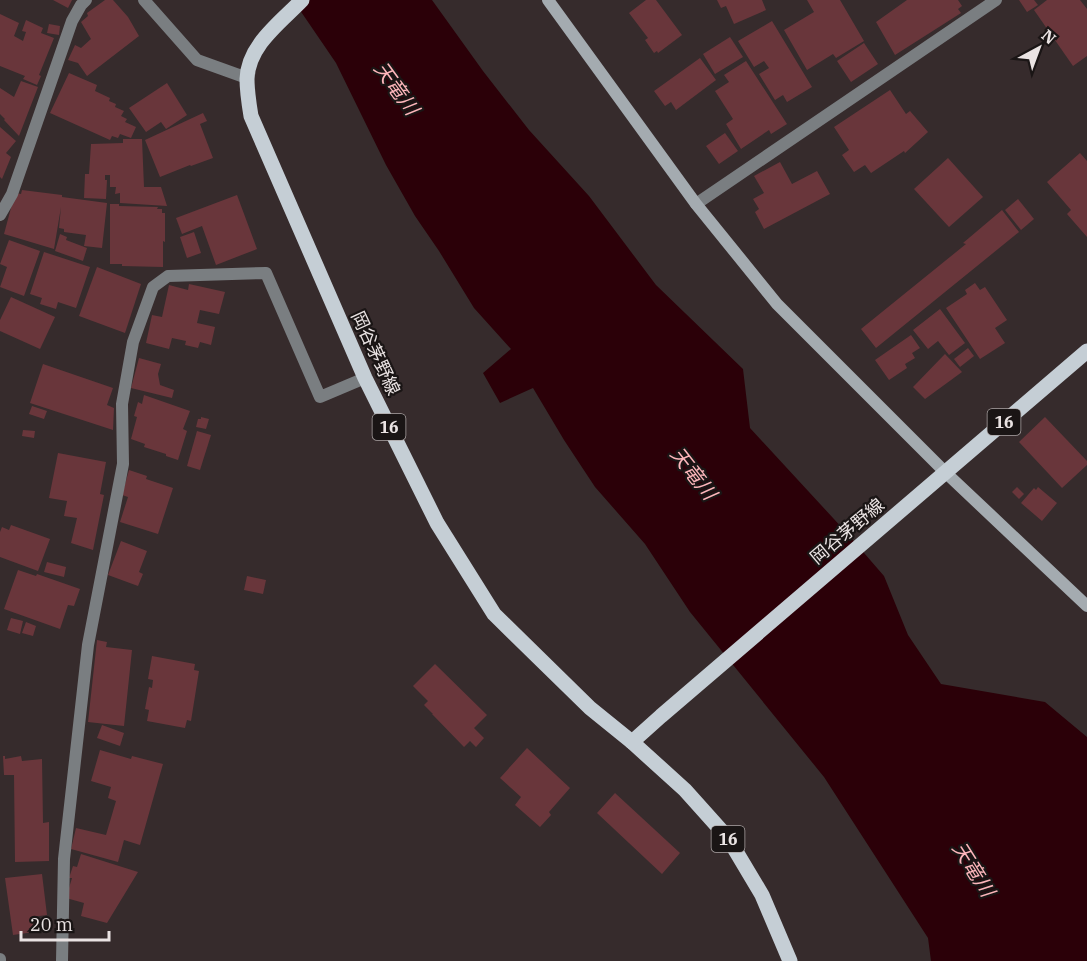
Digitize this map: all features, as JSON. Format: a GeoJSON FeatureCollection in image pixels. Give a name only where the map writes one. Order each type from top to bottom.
{"type":"FeatureCollection","features":[{"type":"Feature","properties":{"kind":"main road","name":"岡谷茅野線"},"geometry":{"type":"LineString","coordinates":[[302,0],[266,36],[253,54],[247,78],[250,116],[365,378],[436,523],[494,614],[590,708],[633,741],[685,790],[728,838],[762,895],[790,961]]}},
{"type":"Feature","properties":{"kind":"main road","name":"岡谷茅野線"},"geometry":{"type":"LineString","coordinates":[[633,741],[1087,351]]}},
{"type":"Feature","properties":{"kind":"street"},"geometry":{"type":"LineString","coordinates":[[0,215],[12,194],[72,21],[86,0]]}},
{"type":"Feature","properties":{"kind":"street"},"geometry":{"type":"LineString","coordinates":[[144,0],[197,60],[247,78]]}},
{"type":"Feature","properties":{"kind":"street"},"geometry":{"type":"LineString","coordinates":[[548,0],[696,204],[777,304],[945,472],[1087,606]]}},
{"type":"Feature","properties":{"kind":"street"},"geometry":{"type":"LineString","coordinates":[[696,204],[996,0]]}},
{"type":"Feature","properties":{"kind":"street"},"geometry":{"type":"LineString","coordinates":[[62,961],[64,859],[88,645],[123,464],[122,404],[133,342],[153,287],[168,276],[266,273],[320,397],[365,378]]}},
{"type":"Feature","properties":{"kind":"water","name":"天竜川"},"geometry":{"type":"Polygon","coordinates":[[[293,0],[432,0],[529,130],[589,196],[656,285],[743,369],[750,428],[884,576],[908,635],[941,684],[1045,702],[1087,737],[1087,961],[931,961],[928,938],[824,777],[690,612],[645,544],[595,487],[533,388],[500,403],[483,373],[511,349],[474,308],[415,216],[386,165],[336,63],[293,0]]]}},
{"type":"Feature","properties":{"kind":"building"},"geometry":{"type":"Polygon","coordinates":[[[53,0],[72,0],[68,8],[53,0]]]}},
{"type":"Feature","properties":{"kind":"building"},"geometry":{"type":"Polygon","coordinates":[[[105,0],[113,0],[128,17],[139,36],[87,76],[78,63],[68,60],[75,45],[81,48],[91,39],[81,22],[88,16],[87,13],[105,0]]]}},
{"type":"Feature","properties":{"kind":"building"},"geometry":{"type":"Polygon","coordinates":[[[646,0],[656,0],[682,35],[658,53],[657,51],[654,53],[645,40],[648,38],[629,13],[646,0]]]}},
{"type":"Feature","properties":{"kind":"building"},"geometry":{"type":"Polygon","coordinates":[[[717,0],[762,0],[766,10],[734,24],[726,6],[721,8],[717,0]]]}},
{"type":"Feature","properties":{"kind":"building"},"geometry":{"type":"Polygon","coordinates":[[[807,0],[840,0],[864,41],[836,58],[833,54],[807,70],[784,30],[814,12],[807,0]]]}},
{"type":"Feature","properties":{"kind":"building"},"geometry":{"type":"Polygon","coordinates":[[[907,0],[958,0],[962,6],[958,9],[961,13],[895,55],[876,22],[907,0]]]}},
{"type":"Feature","properties":{"kind":"building"},"geometry":{"type":"Polygon","coordinates":[[[1019,0],[1034,0],[1038,5],[1027,12],[1019,0]]]}},
{"type":"Feature","properties":{"kind":"building"},"geometry":{"type":"Polygon","coordinates":[[[1047,0],[1080,0],[1087,9],[1087,56],[1073,66],[1034,10],[1047,0]]]}},
{"type":"Feature","properties":{"kind":"building"},"geometry":{"type":"Polygon","coordinates":[[[0,14],[19,23],[14,36],[23,41],[26,32],[22,31],[26,20],[43,28],[41,33],[54,38],[37,85],[23,79],[25,76],[0,66],[0,14]]]}},
{"type":"Feature","properties":{"kind":"building"},"geometry":{"type":"Polygon","coordinates":[[[772,21],[812,87],[787,102],[783,95],[775,100],[759,74],[769,68],[764,61],[754,67],[738,41],[772,21]]]}},
{"type":"Feature","properties":{"kind":"building"},"geometry":{"type":"Polygon","coordinates":[[[49,24],[60,26],[59,35],[47,33],[49,24]]]}},
{"type":"Feature","properties":{"kind":"building"},"geometry":{"type":"Polygon","coordinates":[[[730,37],[743,57],[715,74],[703,54],[730,37]]]}},
{"type":"Feature","properties":{"kind":"building"},"geometry":{"type":"Polygon","coordinates":[[[864,43],[878,64],[851,82],[837,61],[864,43]]]}},
{"type":"Feature","properties":{"kind":"building"},"geometry":{"type":"Polygon","coordinates":[[[700,58],[716,80],[676,110],[671,102],[665,106],[654,91],[700,58]]]}},
{"type":"Feature","properties":{"kind":"building"},"geometry":{"type":"Polygon","coordinates":[[[746,61],[787,124],[771,134],[769,130],[741,149],[726,124],[733,119],[715,91],[729,82],[724,75],[746,61]]]}},
{"type":"Feature","properties":{"kind":"building"},"geometry":{"type":"Polygon","coordinates":[[[69,73],[97,85],[95,91],[110,98],[109,101],[116,104],[115,107],[124,111],[121,116],[127,119],[125,122],[136,127],[131,138],[120,134],[118,138],[112,136],[110,140],[50,113],[69,73]]]}},
{"type":"Feature","properties":{"kind":"building"},"geometry":{"type":"Polygon","coordinates":[[[21,81],[38,87],[19,136],[0,114],[0,88],[14,97],[21,81]]]}},
{"type":"Feature","properties":{"kind":"building"},"geometry":{"type":"Polygon","coordinates":[[[167,83],[187,115],[166,129],[161,122],[146,132],[129,108],[167,83]]]}},
{"type":"Feature","properties":{"kind":"building"},"geometry":{"type":"Polygon","coordinates":[[[890,90],[906,114],[910,111],[928,132],[905,153],[904,151],[871,173],[865,165],[854,172],[842,155],[849,150],[834,127],[890,90]]]}},
{"type":"Feature","properties":{"kind":"building"},"geometry":{"type":"Polygon","coordinates":[[[203,113],[207,121],[200,124],[213,158],[160,177],[145,140],[203,113]]]}},
{"type":"Feature","properties":{"kind":"building"},"geometry":{"type":"Polygon","coordinates":[[[0,127],[16,141],[6,153],[11,157],[2,179],[0,177],[0,127]]]}},
{"type":"Feature","properties":{"kind":"building"},"geometry":{"type":"Polygon","coordinates":[[[725,133],[738,151],[719,164],[706,146],[725,133]]]}},
{"type":"Feature","properties":{"kind":"building"},"geometry":{"type":"Polygon","coordinates":[[[123,139],[142,139],[144,187],[161,187],[167,206],[120,203],[120,193],[115,194],[116,187],[110,187],[110,175],[105,175],[106,199],[84,198],[85,174],[89,174],[91,144],[123,143],[123,139]]]}},
{"type":"Feature","properties":{"kind":"building"},"geometry":{"type":"Polygon","coordinates":[[[1080,153],[1087,161],[1087,237],[1067,214],[1071,210],[1047,182],[1080,153]]]}},
{"type":"Feature","properties":{"kind":"building"},"geometry":{"type":"Polygon","coordinates":[[[948,158],[983,197],[949,227],[914,189],[948,158]]]}},
{"type":"Feature","properties":{"kind":"building"},"geometry":{"type":"Polygon","coordinates":[[[780,162],[792,184],[817,171],[830,194],[764,229],[755,212],[759,209],[753,199],[764,193],[754,176],[780,162]]]}},
{"type":"Feature","properties":{"kind":"building"},"geometry":{"type":"Polygon","coordinates":[[[22,190],[107,203],[102,248],[84,246],[86,235],[64,232],[64,229],[59,228],[61,207],[54,249],[4,234],[15,193],[21,194],[22,190]]]}},
{"type":"Feature","properties":{"kind":"building"},"geometry":{"type":"Polygon","coordinates":[[[237,195],[257,249],[216,265],[202,226],[182,234],[176,218],[237,195]]]}},
{"type":"Feature","properties":{"kind":"building"},"geometry":{"type":"Polygon","coordinates":[[[1018,199],[1034,219],[1021,230],[1005,210],[1018,199]]]}},
{"type":"Feature","properties":{"kind":"building"},"geometry":{"type":"Polygon","coordinates":[[[110,204],[162,209],[162,213],[165,213],[163,267],[110,264],[110,204]]]}},
{"type":"Feature","properties":{"kind":"building"},"geometry":{"type":"Polygon","coordinates":[[[1002,210],[1019,232],[876,348],[861,329],[966,244],[963,243],[1002,210]]]}},
{"type":"Feature","properties":{"kind":"building"},"geometry":{"type":"Polygon","coordinates":[[[194,232],[201,253],[187,258],[180,237],[194,232]]]}},
{"type":"Feature","properties":{"kind":"building"},"geometry":{"type":"Polygon","coordinates":[[[60,234],[67,237],[66,240],[87,248],[83,261],[55,251],[60,234]]]}},
{"type":"Feature","properties":{"kind":"building"},"geometry":{"type":"Polygon","coordinates":[[[9,240],[40,251],[24,296],[0,287],[7,267],[0,264],[9,240]]]}},
{"type":"Feature","properties":{"kind":"building"},"geometry":{"type":"Polygon","coordinates":[[[44,252],[90,267],[76,308],[58,302],[56,309],[40,304],[42,298],[30,294],[44,252]]]}},
{"type":"Feature","properties":{"kind":"building"},"geometry":{"type":"Polygon","coordinates":[[[97,267],[141,284],[125,333],[79,316],[97,267]]]}},
{"type":"Feature","properties":{"kind":"building"},"geometry":{"type":"Polygon","coordinates":[[[975,283],[980,290],[985,287],[1007,320],[995,328],[1005,343],[980,359],[946,308],[967,294],[965,290],[975,283]]]}},
{"type":"Feature","properties":{"kind":"building"},"geometry":{"type":"Polygon","coordinates":[[[189,284],[225,292],[219,314],[200,310],[197,323],[215,327],[211,345],[200,342],[198,348],[185,345],[186,341],[172,338],[169,349],[146,343],[152,315],[162,317],[169,285],[188,290],[189,284]]]}},
{"type":"Feature","properties":{"kind":"building"},"geometry":{"type":"Polygon","coordinates":[[[11,297],[55,317],[40,349],[0,331],[0,320],[11,297]]]}},
{"type":"Feature","properties":{"kind":"building"},"geometry":{"type":"Polygon","coordinates":[[[940,309],[965,343],[949,355],[938,341],[928,349],[913,330],[940,309]]]}},
{"type":"Feature","properties":{"kind":"building"},"geometry":{"type":"Polygon","coordinates":[[[911,335],[920,348],[912,353],[915,358],[905,364],[907,368],[889,380],[875,360],[911,335]]]}},
{"type":"Feature","properties":{"kind":"building"},"geometry":{"type":"Polygon","coordinates":[[[968,348],[974,356],[960,367],[954,359],[968,348]]]}},
{"type":"Feature","properties":{"kind":"building"},"geometry":{"type":"Polygon","coordinates":[[[945,354],[962,372],[925,399],[913,387],[945,354]]]}},
{"type":"Feature","properties":{"kind":"building"},"geometry":{"type":"Polygon","coordinates":[[[139,358],[161,364],[158,374],[160,385],[174,390],[172,398],[131,388],[139,358]]]}},
{"type":"Feature","properties":{"kind":"building"},"geometry":{"type":"Polygon","coordinates":[[[43,364],[113,388],[107,405],[114,408],[113,430],[30,403],[43,364]]]}},
{"type":"Feature","properties":{"kind":"building"},"geometry":{"type":"Polygon","coordinates":[[[144,395],[190,411],[183,429],[187,431],[178,460],[144,447],[145,444],[131,439],[137,417],[134,416],[138,402],[142,404],[144,395]]]}},
{"type":"Feature","properties":{"kind":"building"},"geometry":{"type":"Polygon","coordinates":[[[32,406],[47,411],[44,419],[29,414],[32,406]]]}},
{"type":"Feature","properties":{"kind":"building"},"geometry":{"type":"Polygon","coordinates":[[[201,417],[209,419],[206,429],[196,427],[201,417]]]}},
{"type":"Feature","properties":{"kind":"building"},"geometry":{"type":"Polygon","coordinates":[[[1045,417],[1087,461],[1087,465],[1062,488],[1019,442],[1045,417]]]}},
{"type":"Feature","properties":{"kind":"building"},"geometry":{"type":"Polygon","coordinates":[[[23,430],[35,431],[34,438],[22,436],[23,430]]]}},
{"type":"Feature","properties":{"kind":"building"},"geometry":{"type":"Polygon","coordinates":[[[197,431],[211,435],[200,470],[187,466],[197,431]]]}},
{"type":"Feature","properties":{"kind":"building"},"geometry":{"type":"Polygon","coordinates":[[[58,453],[106,462],[100,494],[104,495],[93,550],[71,543],[77,518],[64,516],[67,501],[49,498],[58,453]]]}},
{"type":"Feature","properties":{"kind":"building"},"geometry":{"type":"Polygon","coordinates":[[[129,470],[147,476],[146,479],[173,488],[158,534],[120,522],[128,497],[122,495],[129,470]]]}},
{"type":"Feature","properties":{"kind":"building"},"geometry":{"type":"Polygon","coordinates":[[[1017,487],[1024,494],[1019,499],[1012,492],[1017,487]]]}},
{"type":"Feature","properties":{"kind":"building"},"geometry":{"type":"Polygon","coordinates":[[[1038,487],[1057,503],[1042,521],[1021,503],[1034,488],[1036,490],[1038,487]]]}},
{"type":"Feature","properties":{"kind":"building"},"geometry":{"type":"Polygon","coordinates":[[[11,525],[50,539],[38,571],[0,557],[0,532],[2,527],[9,530],[11,525]]]}},
{"type":"Feature","properties":{"kind":"building"},"geometry":{"type":"Polygon","coordinates":[[[121,541],[147,551],[139,572],[143,574],[138,586],[108,575],[121,541]]]}},
{"type":"Feature","properties":{"kind":"building"},"geometry":{"type":"Polygon","coordinates":[[[47,562],[66,567],[64,577],[44,572],[47,562]]]}},
{"type":"Feature","properties":{"kind":"building"},"geometry":{"type":"Polygon","coordinates":[[[18,570],[80,589],[74,606],[68,605],[60,629],[4,609],[18,570]]]}},
{"type":"Feature","properties":{"kind":"building"},"geometry":{"type":"Polygon","coordinates":[[[247,576],[266,580],[263,594],[244,590],[247,576]]]}},
{"type":"Feature","properties":{"kind":"building"},"geometry":{"type":"Polygon","coordinates":[[[11,618],[23,621],[20,634],[7,630],[11,618]]]}},
{"type":"Feature","properties":{"kind":"building"},"geometry":{"type":"Polygon","coordinates":[[[26,622],[36,626],[33,636],[22,633],[26,622]]]}},
{"type":"Feature","properties":{"kind":"building"},"geometry":{"type":"Polygon","coordinates":[[[97,640],[107,642],[106,647],[132,650],[124,726],[88,722],[97,640]]]}},
{"type":"Feature","properties":{"kind":"building"},"geometry":{"type":"Polygon","coordinates":[[[152,656],[195,664],[194,670],[199,671],[191,721],[187,720],[185,728],[147,721],[149,710],[145,709],[149,687],[152,688],[153,680],[148,679],[152,656]]]}},
{"type":"Feature","properties":{"kind":"building"},"geometry":{"type":"Polygon","coordinates":[[[435,664],[487,715],[474,728],[484,738],[476,747],[470,741],[464,747],[424,705],[428,701],[413,686],[435,664]]]}},
{"type":"Feature","properties":{"kind":"building"},"geometry":{"type":"Polygon","coordinates":[[[102,725],[124,733],[120,746],[97,738],[102,725]]]}},
{"type":"Feature","properties":{"kind":"building"},"geometry":{"type":"Polygon","coordinates":[[[527,748],[570,788],[549,812],[551,815],[540,827],[515,805],[521,797],[500,778],[527,748]]]}},
{"type":"Feature","properties":{"kind":"building"},"geometry":{"type":"Polygon","coordinates":[[[100,750],[131,759],[132,756],[163,764],[140,845],[124,840],[118,862],[71,849],[76,828],[106,835],[116,801],[108,798],[111,787],[91,781],[100,750]]]}},
{"type":"Feature","properties":{"kind":"building"},"geometry":{"type":"Polygon","coordinates":[[[3,756],[5,759],[21,756],[22,761],[42,759],[43,823],[49,822],[49,861],[15,862],[14,775],[4,775],[3,756]]]}},
{"type":"Feature","properties":{"kind":"building"},"geometry":{"type":"Polygon","coordinates":[[[615,793],[680,853],[662,874],[597,813],[615,793]]]}},
{"type":"Feature","properties":{"kind":"building"},"geometry":{"type":"Polygon","coordinates":[[[81,854],[138,872],[107,923],[81,916],[84,903],[66,898],[73,866],[77,867],[81,854]]]}},
{"type":"Feature","properties":{"kind":"building"},"geometry":{"type":"Polygon","coordinates":[[[42,874],[47,915],[32,917],[34,932],[13,935],[5,878],[42,874]]]}}]}
